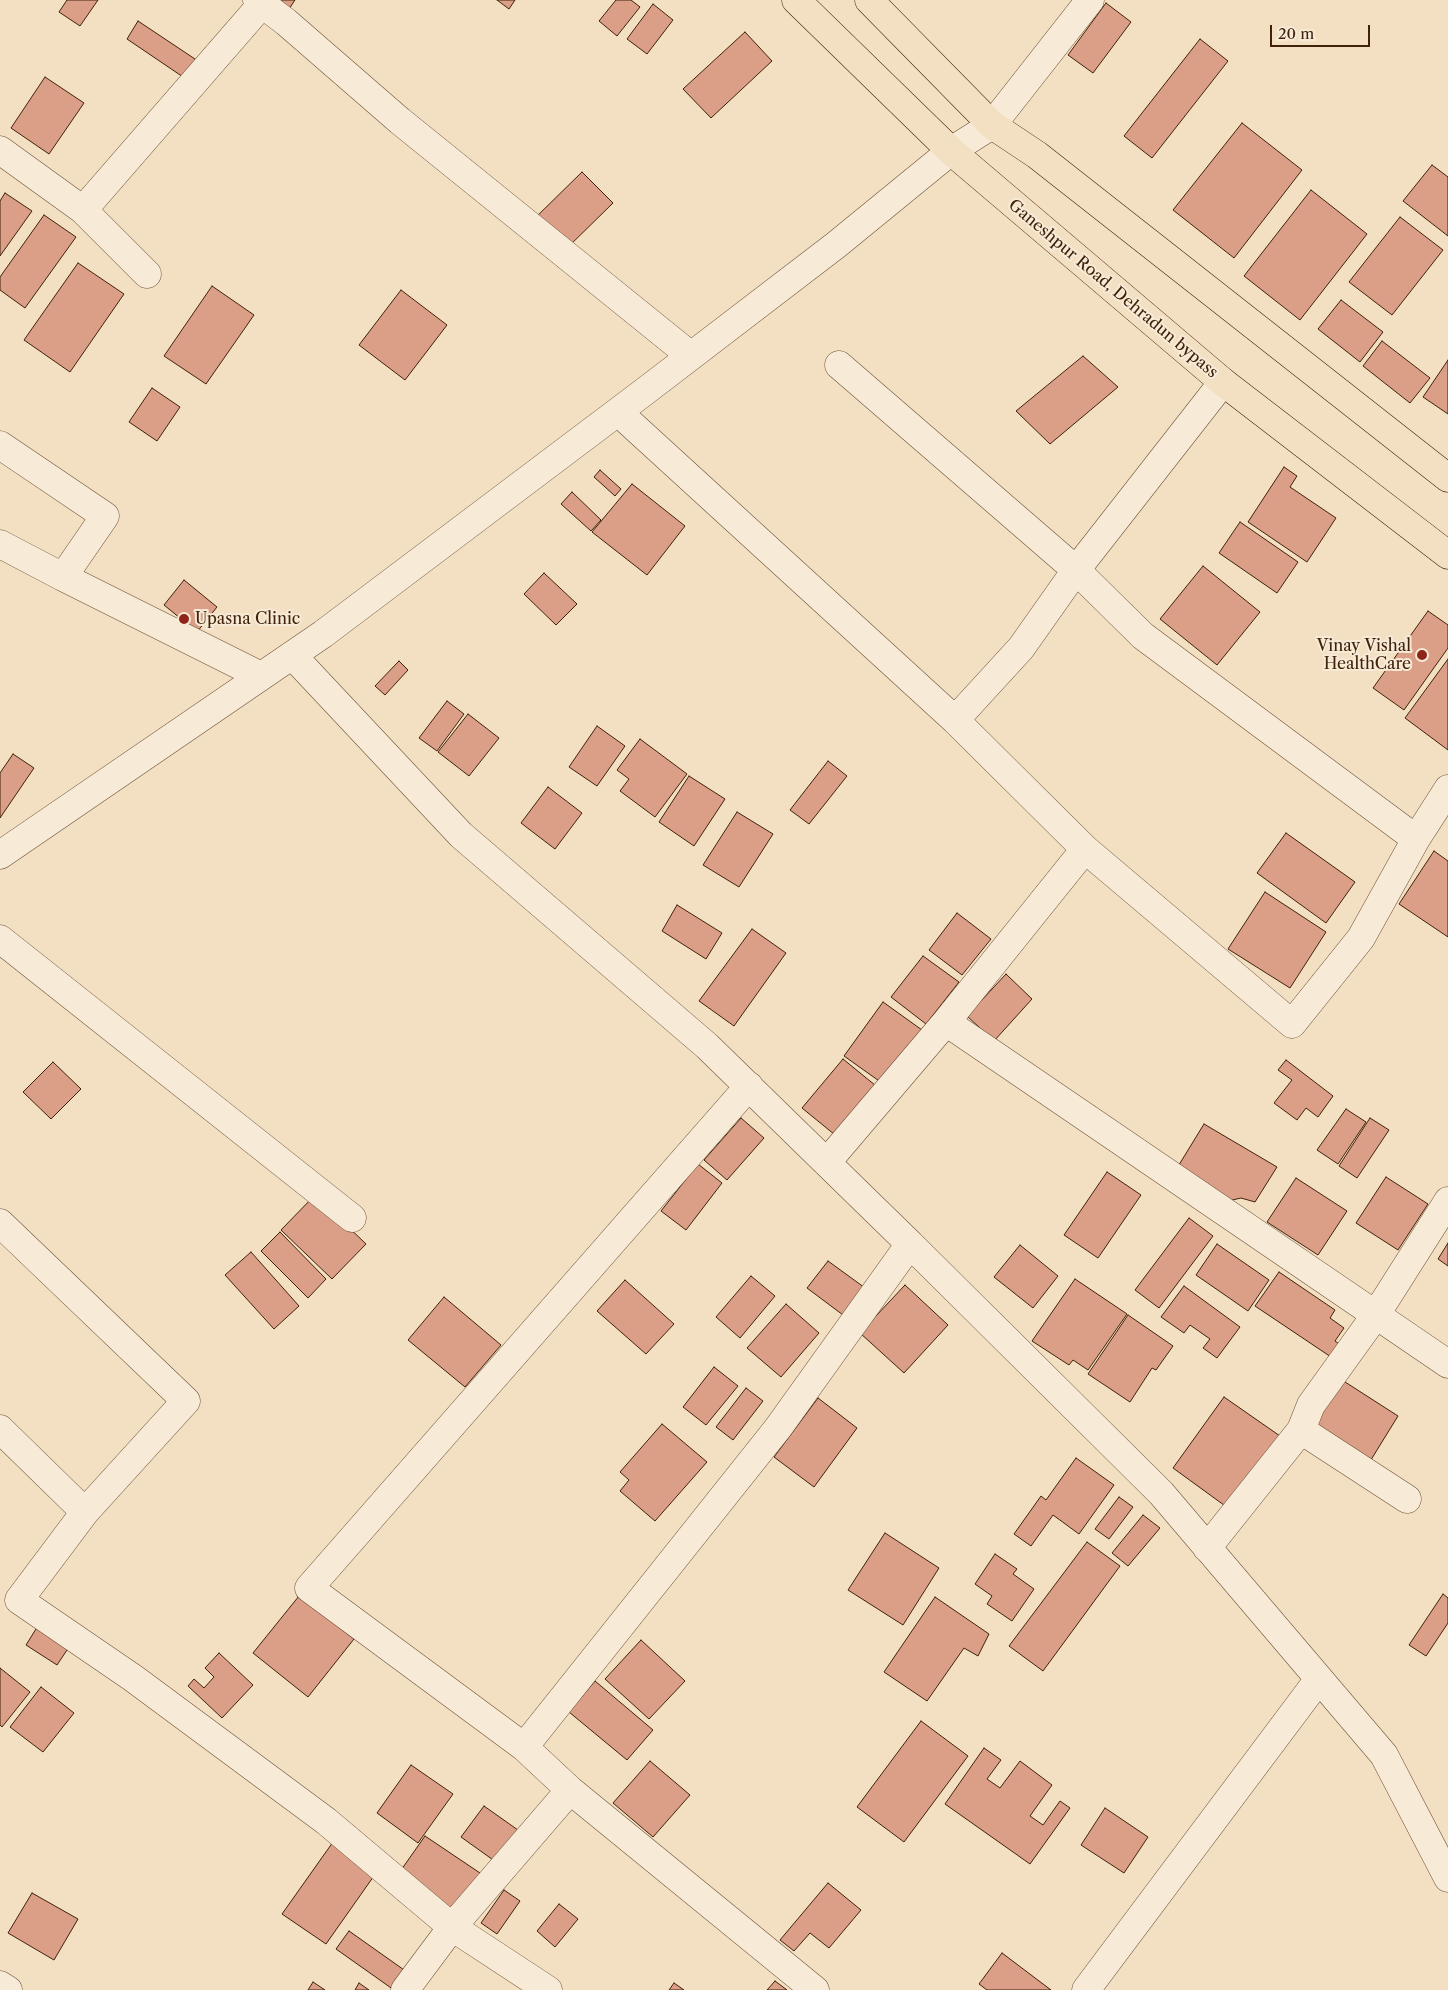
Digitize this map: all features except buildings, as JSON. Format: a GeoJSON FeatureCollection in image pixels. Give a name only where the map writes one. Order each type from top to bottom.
{"type":"FeatureCollection","features":[{"type":"Feature","properties":{"kind":"main road","name":"Ganeshpur Road, Dehradun bypass"},"geometry":{"type":"LineString","coordinates":[[796,0],[950,151],[1222,382],[1448,555]]}},
{"type":"Feature","properties":{"kind":"main road"},"geometry":{"type":"LineString","coordinates":[[868,0],[992,124],[1037,155],[1448,478]]}},
{"type":"Feature","properties":{"kind":"street"},"geometry":{"type":"LineString","coordinates":[[0,855],[323,634],[836,245],[950,151],[992,124],[1090,0]]}},
{"type":"Feature","properties":{"kind":"street"},"geometry":{"type":"LineString","coordinates":[[83,210],[259,2],[286,22],[400,121],[691,356]]}},
{"type":"Feature","properties":{"kind":"street"},"geometry":{"type":"LineString","coordinates":[[0,150],[83,210],[147,274]]}},
{"type":"Feature","properties":{"kind":"street"},"geometry":{"type":"LineString","coordinates":[[839,365],[1076,570],[1143,636],[1416,839]]}},
{"type":"Feature","properties":{"kind":"street"},"geometry":{"type":"LineString","coordinates":[[954,720],[1021,648],[1076,570],[1222,382]]}},
{"type":"Feature","properties":{"kind":"street"},"geometry":{"type":"LineString","coordinates":[[618,412],[954,720],[1085,849],[1292,1024],[1361,938],[1416,839],[1448,789]]}},
{"type":"Feature","properties":{"kind":"street"},"geometry":{"type":"LineString","coordinates":[[0,445],[106,516],[63,577]]}},
{"type":"Feature","properties":{"kind":"street"},"geometry":{"type":"LineString","coordinates":[[0,544],[261,676]]}},
{"type":"Feature","properties":{"kind":"street"},"geometry":{"type":"LineString","coordinates":[[292,655],[460,835],[707,1046],[910,1244],[1161,1494],[1384,1755],[1448,1878]]}},
{"type":"Feature","properties":{"kind":"street"},"geometry":{"type":"LineString","coordinates":[[826,1162],[946,1022],[1085,849]]}},
{"type":"Feature","properties":{"kind":"street"},"geometry":{"type":"LineString","coordinates":[[0,939],[352,1218]]}},
{"type":"Feature","properties":{"kind":"street"},"geometry":{"type":"LineString","coordinates":[[946,1022],[1448,1364]]}},
{"type":"Feature","properties":{"kind":"street"},"geometry":{"type":"LineString","coordinates":[[749,1086],[309,1588],[524,1746],[570,1790],[815,1990]]}},
{"type":"Feature","properties":{"kind":"street"},"geometry":{"type":"LineString","coordinates":[[1207,1548],[1301,1430],[1311,1406],[1375,1316],[1448,1201]]}},
{"type":"Feature","properties":{"kind":"street"},"geometry":{"type":"LineString","coordinates":[[0,1223],[186,1401],[85,1512],[19,1600],[133,1678],[326,1821],[452,1927],[548,1990]]}},
{"type":"Feature","properties":{"kind":"street"},"geometry":{"type":"LineString","coordinates":[[524,1746],[778,1428],[910,1244]]}},
{"type":"Feature","properties":{"kind":"street"},"geometry":{"type":"LineString","coordinates":[[0,1430],[85,1512]]}},
{"type":"Feature","properties":{"kind":"street"},"geometry":{"type":"LineString","coordinates":[[1301,1430],[1407,1499]]}},
{"type":"Feature","properties":{"kind":"street"},"geometry":{"type":"LineString","coordinates":[[1086,1990],[1319,1679]]}},
{"type":"Feature","properties":{"kind":"street"},"geometry":{"type":"LineString","coordinates":[[405,1990],[452,1927],[570,1790]]}},
{"type":"Feature","properties":{"kind":"street"},"geometry":{"type":"LineString","coordinates":[[0,1985],[8,1990]]}},
{"type":"Feature","properties":{"kind":"place","name":"Upasna Clinic"},"geometry":{"type":"Point","coordinates":[184,619]}},
{"type":"Feature","properties":{"kind":"place","name":"Vinay Vishal HealthCare"},"geometry":{"type":"Point","coordinates":[1422,655]}}]}
